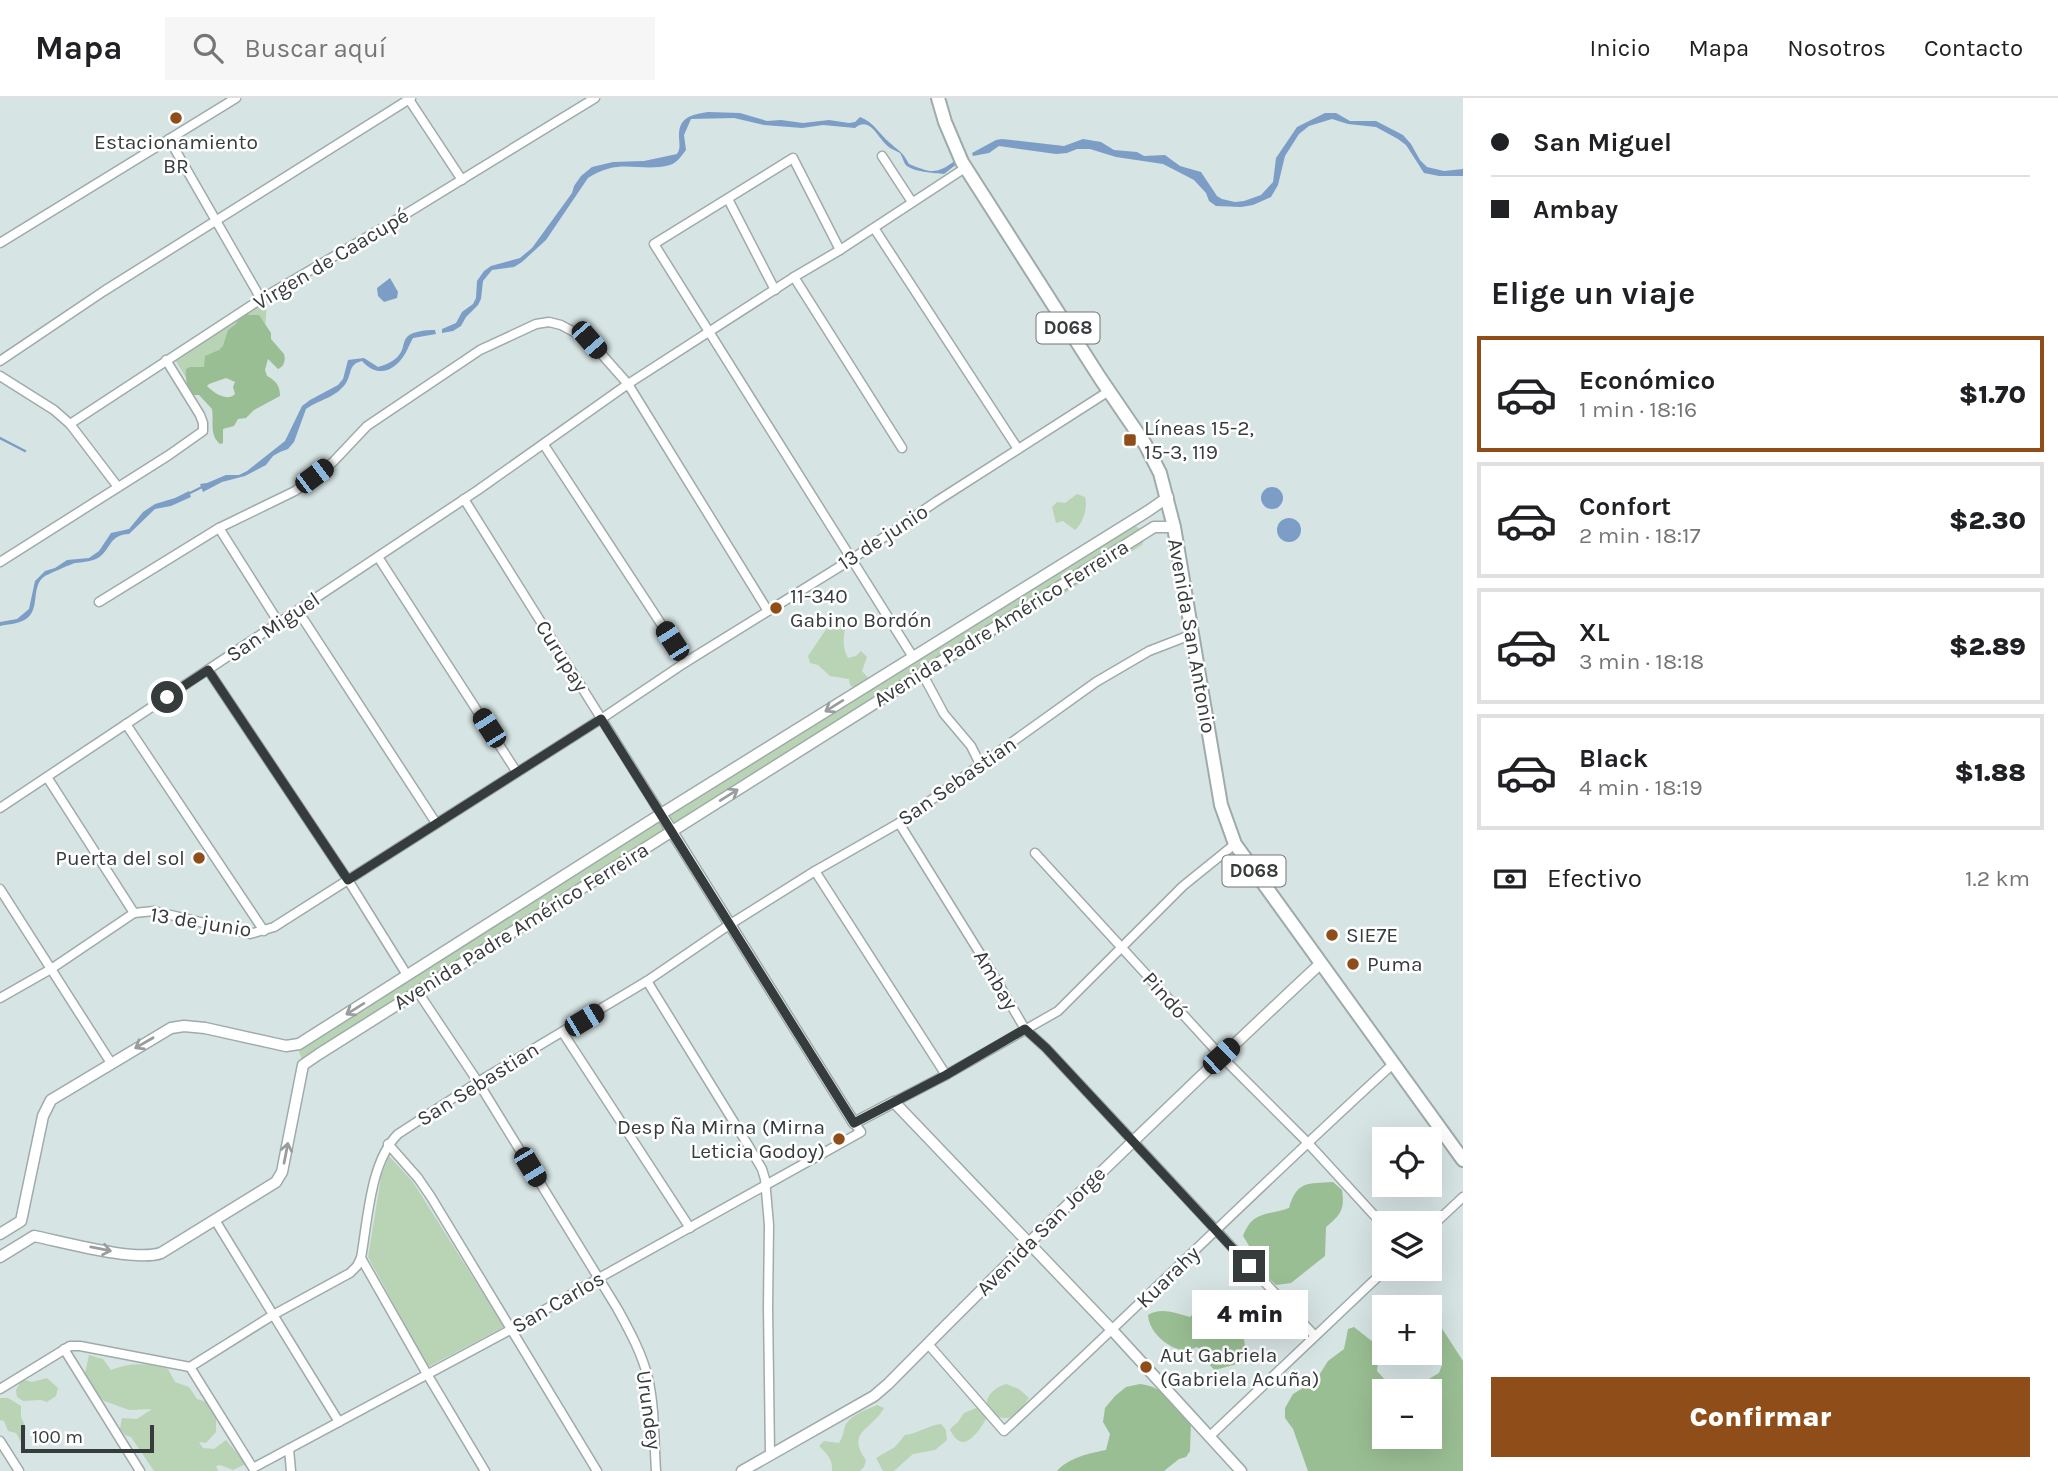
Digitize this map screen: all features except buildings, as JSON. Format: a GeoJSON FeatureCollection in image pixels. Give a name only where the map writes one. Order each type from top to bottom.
{"type":"FeatureCollection","features":[{"type":"Feature","properties":{"kind":"main road","name":"Avenida San Antonio"},"geometry":{"type":"LineString","coordinates":[[939,98],[945,122],[961,160],[1155,462],[1164,483],[1193,634],[1221,805],[1235,844],[1463,1160]]}},
{"type":"Feature","properties":{"kind":"street"},"geometry":{"type":"LineString","coordinates":[[0,243],[236,98]]}},
{"type":"Feature","properties":{"kind":"street"},"geometry":{"type":"LineString","coordinates":[[0,361],[104,291],[410,98],[462,180]]}},
{"type":"Feature","properties":{"kind":"street","name":"Virgen de Caacupé"},"geometry":{"type":"LineString","coordinates":[[70,424],[261,299],[595,98]]}},
{"type":"Feature","properties":{"kind":"street"},"geometry":{"type":"LineString","coordinates":[[169,139],[261,299]]}},
{"type":"Feature","properties":{"kind":"street"},"geometry":{"type":"LineString","coordinates":[[883,156],[912,202]]}},
{"type":"Feature","properties":{"kind":"street"},"geometry":{"type":"LineString","coordinates":[[840,250],[793,158],[654,244],[913,657]]}},
{"type":"Feature","properties":{"kind":"street","name":"San Miguel"},"geometry":{"type":"LineString","coordinates":[[0,808],[544,445],[628,384],[874,228],[912,202],[961,160]]}},
{"type":"Feature","properties":{"kind":"street"},"geometry":{"type":"LineString","coordinates":[[728,199],[775,290]]}},
{"type":"Feature","properties":{"kind":"street"},"geometry":{"type":"LineString","coordinates":[[874,228],[1018,449]]}},
{"type":"Feature","properties":{"kind":"street"},"geometry":{"type":"LineString","coordinates":[[794,277],[902,448]]}},
{"type":"Feature","properties":{"kind":"street"},"geometry":{"type":"LineString","coordinates":[[99,602],[219,528],[295,491],[333,462],[367,426],[480,350],[536,324],[549,322],[561,325],[589,340],[628,384],[768,611]]}},
{"type":"Feature","properties":{"kind":"street"},"geometry":{"type":"LineString","coordinates":[[0,562],[203,431],[200,415],[166,360]]}},
{"type":"Feature","properties":{"kind":"street"},"geometry":{"type":"LineString","coordinates":[[0,376],[54,410],[70,424],[118,487]]}},
{"type":"Feature","properties":{"kind":"street","name":"13 de junio"},"geometry":{"type":"LineString","coordinates":[[0,998],[51,969],[134,913],[154,911],[250,934],[274,927],[686,662],[852,559],[1109,391]]}},
{"type":"Feature","properties":{"kind":"street"},"geometry":{"type":"LineString","coordinates":[[544,445],[686,662]]}},
{"type":"Feature","properties":{"kind":"street","name":"Avenida Padre Américo Ferreira"},"geometry":{"type":"LineString","coordinates":[[286,1046],[299,1044],[1168,497]]}},
{"type":"Feature","properties":{"kind":"street","name":"Curupay"},"geometry":{"type":"LineString","coordinates":[[464,499],[860,1132]]}},
{"type":"Feature","properties":{"kind":"street"},"geometry":{"type":"LineString","coordinates":[[1148,512],[1154,527],[1174,527]]}},
{"type":"Feature","properties":{"kind":"street","name":"Avenida Padre Américo Ferreira"},"geometry":{"type":"LineString","coordinates":[[303,1065],[1154,527]]}},
{"type":"Feature","properties":{"kind":"street"},"geometry":{"type":"LineString","coordinates":[[219,528],[279,623]]}},
{"type":"Feature","properties":{"kind":"street"},"geometry":{"type":"LineString","coordinates":[[378,557],[516,771]]}},
{"type":"Feature","properties":{"kind":"street"},"geometry":{"type":"LineString","coordinates":[[298,611],[436,823]]}},
{"type":"Feature","properties":{"kind":"street","name":"San Sebastian"},"geometry":{"type":"LineString","coordinates":[[361,1258],[375,1175],[388,1144],[398,1134],[478,1082],[647,981],[815,871],[899,823],[1096,682],[1149,651],[1193,634]]}},
{"type":"Feature","properties":{"kind":"street"},"geometry":{"type":"LineString","coordinates":[[208,670],[348,880],[407,975]]}},
{"type":"Feature","properties":{"kind":"street"},"geometry":{"type":"LineString","coordinates":[[922,673],[944,714],[971,746],[980,764]]}},
{"type":"Feature","properties":{"kind":"street"},"geometry":{"type":"LineString","coordinates":[[126,724],[264,931]]}},
{"type":"Feature","properties":{"kind":"street"},"geometry":{"type":"LineString","coordinates":[[47,777],[134,913]]}},
{"type":"Feature","properties":{"kind":"street","name":"Ambay"},"geometry":{"type":"LineString","coordinates":[[899,823],[1025,1029],[1046,1048],[1315,1336]]}},
{"type":"Feature","properties":{"kind":"street"},"geometry":{"type":"LineString","coordinates":[[854,1123],[946,1075],[1058,1011],[1183,886],[1235,844]]}},
{"type":"Feature","properties":{"kind":"street","name":"Pindó"},"geometry":{"type":"LineString","coordinates":[[1035,853],[1221,1056],[1307,1142],[1372,1213]]}},
{"type":"Feature","properties":{"kind":"street"},"geometry":{"type":"LineString","coordinates":[[815,871],[946,1075]]}},
{"type":"Feature","properties":{"kind":"street"},"geometry":{"type":"LineString","coordinates":[[0,889],[111,1063]]}},
{"type":"Feature","properties":{"kind":"street","name":"Avenida San Jorge"},"geometry":{"type":"LineString","coordinates":[[741,1471],[874,1396],[1028,1242],[1320,964]]}},
{"type":"Feature","properties":{"kind":"street"},"geometry":{"type":"LineString","coordinates":[[647,981],[762,1170],[766,1184],[769,1233],[770,1454]]}},
{"type":"Feature","properties":{"kind":"street","name":"Urundey"},"geometry":{"type":"LineString","coordinates":[[418,992],[478,1082],[634,1339],[650,1388],[656,1471]]}},
{"type":"Feature","properties":{"kind":"street"},"geometry":{"type":"LineString","coordinates":[[0,1234],[20,1221],[46,1107],[51,1100],[111,1063],[171,1028],[184,1026],[286,1046],[298,1054],[303,1065],[280,1178],[161,1253],[153,1256],[130,1255],[34,1236],[20,1221]]}},
{"type":"Feature","properties":{"kind":"street"},"geometry":{"type":"LineString","coordinates":[[562,1033],[690,1228]]}},
{"type":"Feature","properties":{"kind":"street","name":"Kuarahy"},"geometry":{"type":"LineString","coordinates":[[928,1344],[1004,1431],[1113,1331],[1307,1142],[1393,1064]]}},
{"type":"Feature","properties":{"kind":"street"},"geometry":{"type":"LineString","coordinates":[[894,1102],[1113,1331],[1241,1471]]}},
{"type":"Feature","properties":{"kind":"street","name":"San Carlos"},"geometry":{"type":"LineString","coordinates":[[190,1367],[253,1468],[512,1329],[860,1132]]}},
{"type":"Feature","properties":{"kind":"street"},"geometry":{"type":"LineString","coordinates":[[388,1144],[431,1196],[597,1471]]}},
{"type":"Feature","properties":{"kind":"street"},"geometry":{"type":"LineString","coordinates":[[1442,1217],[1463,1197]]}},
{"type":"Feature","properties":{"kind":"street"},"geometry":{"type":"LineString","coordinates":[[215,1220],[339,1422]]}},
{"type":"Feature","properties":{"kind":"street"},"geometry":{"type":"LineString","coordinates":[[0,1256],[34,1236]]}},
{"type":"Feature","properties":{"kind":"street"},"geometry":{"type":"LineString","coordinates":[[0,1389],[71,1346],[190,1367],[273,1315],[350,1273],[361,1258]]}},
{"type":"Feature","properties":{"kind":"street"},"geometry":{"type":"LineString","coordinates":[[361,1258],[485,1471]]}},
{"type":"Feature","properties":{"kind":"street"},"geometry":{"type":"LineString","coordinates":[[1210,1436],[1373,1281]]}},
{"type":"Feature","properties":{"kind":"street"},"geometry":{"type":"LineString","coordinates":[[64,1349],[140,1471]]}},
{"type":"Feature","properties":{"kind":"street"},"geometry":{"type":"LineString","coordinates":[[0,1441],[19,1471]]}},
{"type":"Feature","properties":{"kind":"street"},"geometry":{"type":"LineString","coordinates":[[289,1449],[290,1471]]}},
{"type":"Feature","properties":{"kind":"green space"},"geometry":{"type":"Polygon","coordinates":[[[267,301],[264,343],[193,389],[174,358],[267,301]]]}},
{"type":"Feature","properties":{"kind":"green space"},"geometry":{"type":"Polygon","coordinates":[[[241,313],[259,315],[271,333],[271,339],[284,354],[285,361],[278,369],[268,359],[265,370],[267,376],[277,384],[280,396],[254,410],[246,418],[238,419],[234,426],[223,429],[223,443],[220,444],[213,432],[212,409],[199,395],[191,395],[186,369],[204,367],[205,356],[223,346],[228,330],[236,324],[241,313]],[[226,378],[207,386],[217,394],[228,397],[235,394],[235,382],[226,378]]]}},
{"type":"Feature","properties":{"kind":"green space"},"geometry":{"type":"Polygon","coordinates":[[[1077,494],[1085,497],[1086,506],[1075,530],[1063,521],[1056,523],[1052,507],[1057,502],[1065,503],[1077,494]]]}},
{"type":"Feature","properties":{"kind":"green space"},"geometry":{"type":"Polygon","coordinates":[[[1133,525],[1142,533],[1142,545],[682,831],[676,830],[668,817],[669,813],[855,689],[850,685],[849,679],[830,676],[818,665],[810,663],[808,656],[827,628],[826,620],[833,618],[846,622],[844,649],[848,658],[861,651],[867,657],[862,671],[872,682],[1133,525]]]}},
{"type":"Feature","properties":{"kind":"green space"},"geometry":{"type":"Polygon","coordinates":[[[661,820],[672,836],[670,839],[312,1061],[302,1060],[298,1048],[661,820]]]}},
{"type":"Feature","properties":{"kind":"green space"},"geometry":{"type":"Polygon","coordinates":[[[389,1156],[413,1182],[504,1327],[428,1367],[368,1257],[381,1177],[389,1156]]]}},
{"type":"Feature","properties":{"kind":"green space"},"geometry":{"type":"Polygon","coordinates":[[[1333,1182],[1342,1190],[1343,1202],[1338,1215],[1326,1227],[1325,1256],[1291,1283],[1276,1285],[1254,1264],[1251,1249],[1243,1236],[1247,1228],[1261,1215],[1289,1208],[1296,1192],[1305,1185],[1333,1182]]]}},
{"type":"Feature","properties":{"kind":"green space"},"geometry":{"type":"Polygon","coordinates":[[[1207,1304],[1213,1308],[1216,1315],[1235,1310],[1240,1315],[1247,1315],[1268,1327],[1244,1339],[1246,1353],[1237,1364],[1215,1370],[1197,1347],[1189,1350],[1175,1348],[1159,1337],[1151,1327],[1148,1315],[1158,1311],[1190,1317],[1207,1304]]]}},
{"type":"Feature","properties":{"kind":"green space"},"geometry":{"type":"Polygon","coordinates":[[[1354,1327],[1372,1341],[1372,1365],[1378,1365],[1377,1371],[1384,1379],[1372,1379],[1372,1449],[1442,1449],[1442,1379],[1429,1379],[1439,1373],[1442,1365],[1442,1329],[1463,1361],[1463,1471],[1308,1471],[1293,1429],[1285,1418],[1285,1408],[1293,1394],[1316,1380],[1328,1361],[1344,1349],[1348,1329],[1354,1327]]]}},
{"type":"Feature","properties":{"kind":"green space"},"geometry":{"type":"Polygon","coordinates":[[[89,1355],[103,1359],[111,1370],[139,1364],[168,1369],[175,1382],[189,1387],[197,1399],[211,1403],[216,1418],[216,1432],[206,1443],[199,1442],[203,1448],[214,1449],[226,1440],[246,1464],[233,1470],[220,1465],[216,1466],[218,1471],[154,1471],[131,1437],[120,1429],[122,1418],[137,1419],[152,1409],[129,1410],[91,1396],[83,1383],[89,1355]]]}},
{"type":"Feature","properties":{"kind":"green space"},"geometry":{"type":"Polygon","coordinates":[[[47,1378],[58,1388],[56,1396],[47,1402],[23,1401],[17,1397],[16,1390],[21,1381],[32,1382],[47,1378]]]}},
{"type":"Feature","properties":{"kind":"green space"},"geometry":{"type":"Polygon","coordinates":[[[1006,1384],[1019,1389],[1029,1398],[1015,1417],[996,1416],[987,1407],[990,1394],[1006,1384]]]}},
{"type":"Feature","properties":{"kind":"green space"},"geometry":{"type":"Polygon","coordinates":[[[1140,1384],[1163,1393],[1191,1422],[1190,1451],[1186,1457],[1164,1471],[1057,1471],[1073,1459],[1106,1450],[1110,1434],[1103,1422],[1105,1408],[1126,1387],[1140,1384]]]}},
{"type":"Feature","properties":{"kind":"green space"},"geometry":{"type":"Polygon","coordinates":[[[0,1398],[8,1398],[21,1406],[21,1417],[26,1428],[21,1442],[16,1433],[8,1431],[4,1421],[0,1420],[0,1398]]]}},
{"type":"Feature","properties":{"kind":"green space"},"geometry":{"type":"Polygon","coordinates":[[[877,1405],[884,1408],[859,1437],[860,1450],[866,1460],[864,1467],[860,1471],[832,1471],[827,1454],[819,1446],[824,1441],[839,1443],[845,1426],[851,1419],[877,1405]]]}},
{"type":"Feature","properties":{"kind":"green space"},"geometry":{"type":"Polygon","coordinates":[[[981,1406],[987,1416],[984,1423],[970,1439],[959,1441],[950,1430],[964,1413],[981,1406]]]}},
{"type":"Feature","properties":{"kind":"green space"},"geometry":{"type":"Polygon","coordinates":[[[941,1424],[946,1430],[947,1440],[935,1450],[913,1454],[894,1471],[883,1471],[876,1458],[895,1447],[905,1435],[941,1424]]]}},
{"type":"Feature","properties":{"kind":"water"},"geometry":{"type":"Polygon","coordinates":[[[708,112],[740,113],[767,121],[803,123],[829,120],[849,123],[860,117],[873,125],[903,154],[909,164],[933,171],[956,160],[958,163],[944,174],[912,169],[905,164],[900,153],[890,148],[866,125],[855,128],[823,125],[802,128],[764,125],[734,118],[691,119],[684,135],[686,150],[677,161],[659,167],[610,168],[588,178],[546,240],[514,267],[492,270],[483,281],[478,305],[461,326],[442,333],[442,329],[456,323],[462,312],[473,304],[477,281],[484,271],[491,266],[520,258],[532,248],[572,193],[581,176],[592,167],[613,162],[644,161],[677,154],[681,124],[692,116],[708,112]]]}},
{"type":"Feature","properties":{"kind":"water"},"geometry":{"type":"Polygon","coordinates":[[[1325,113],[1336,113],[1350,121],[1376,121],[1403,135],[1427,167],[1444,171],[1463,169],[1463,176],[1424,173],[1406,145],[1398,139],[1376,127],[1332,119],[1309,126],[1299,134],[1285,156],[1278,185],[1271,197],[1241,207],[1216,206],[1209,201],[1206,193],[1194,180],[1163,164],[1116,157],[1090,149],[1056,154],[999,146],[989,153],[973,156],[972,153],[1002,139],[1064,146],[1083,139],[1101,142],[1114,150],[1137,152],[1144,156],[1165,155],[1180,166],[1201,172],[1217,196],[1222,199],[1244,201],[1261,195],[1273,182],[1276,158],[1297,127],[1325,113]]]}},
{"type":"Feature","properties":{"kind":"water"},"geometry":{"type":"Polygon","coordinates":[[[390,278],[398,292],[397,298],[384,302],[378,296],[377,288],[390,278]]]}},
{"type":"Feature","properties":{"kind":"water"},"geometry":{"type":"Polygon","coordinates":[[[435,330],[436,334],[413,338],[401,360],[391,369],[374,370],[362,361],[354,364],[342,388],[306,409],[294,442],[288,449],[245,476],[222,482],[203,492],[200,484],[247,471],[285,441],[302,406],[338,385],[343,379],[348,360],[364,358],[378,367],[381,366],[397,357],[405,339],[411,334],[435,330]]]}},
{"type":"Feature","properties":{"kind":"water"},"geometry":{"type":"Polygon","coordinates":[[[1272,487],[1280,490],[1283,498],[1280,506],[1272,509],[1264,506],[1261,498],[1264,490],[1272,487]]]}},
{"type":"Feature","properties":{"kind":"water"},"geometry":{"type":"Polygon","coordinates":[[[189,491],[191,497],[171,506],[155,509],[129,534],[113,540],[96,559],[75,563],[45,576],[40,580],[31,615],[20,622],[0,626],[0,622],[17,619],[29,609],[35,581],[45,571],[67,560],[89,558],[99,551],[111,533],[129,529],[143,512],[155,504],[189,491]]]}},
{"type":"Feature","properties":{"kind":"water"},"geometry":{"type":"Polygon","coordinates":[[[1289,518],[1300,525],[1301,530],[1294,541],[1289,542],[1278,535],[1277,530],[1284,519],[1289,518]]]}},
{"type":"Feature","properties":{"kind":"waterway"},"geometry":{"type":"LineString","coordinates":[[0,438],[25,451]]}},
{"type":"Feature","properties":{"kind":"waterway"},"geometry":{"type":"LineString","coordinates":[[188,494],[204,486]]}},
{"type":"Feature","properties":{"kind":"place","name":"Estacionamiento BR"},"geometry":{"type":"Point","coordinates":[176,118]}},
{"type":"Feature","properties":{"kind":"place","name":"Líneas 15-2, 15-3, 119"},"geometry":{"type":"Point","coordinates":[1130,440]}},
{"type":"Feature","properties":{"kind":"place","name":"11-340 Gabino Bordón"},"geometry":{"type":"Point","coordinates":[776,608]}},
{"type":"Feature","properties":{"kind":"place","name":"Puerta del sol"},"geometry":{"type":"Point","coordinates":[199,858]}},
{"type":"Feature","properties":{"kind":"place","name":"SIE7E"},"geometry":{"type":"Point","coordinates":[1332,935]}},
{"type":"Feature","properties":{"kind":"place","name":"Puma"},"geometry":{"type":"Point","coordinates":[1353,964]}},
{"type":"Feature","properties":{"kind":"place","name":"Desp Ña Mirna (Mirna Leticia Godoy)"},"geometry":{"type":"Point","coordinates":[839,1139]}},
{"type":"Feature","properties":{"kind":"place","name":"Aut Gabriela (Gabriela Acuña)"},"geometry":{"type":"Point","coordinates":[1146,1367]}},
{"type":"Feature","properties":{"kind":"route"},"geometry":{"type":"LineString","coordinates":[[167,697],[208,670],[348,880],[601,719],[854,1123],[946,1075],[1025,1029],[1046,1048],[1249,1266]]}}]}
